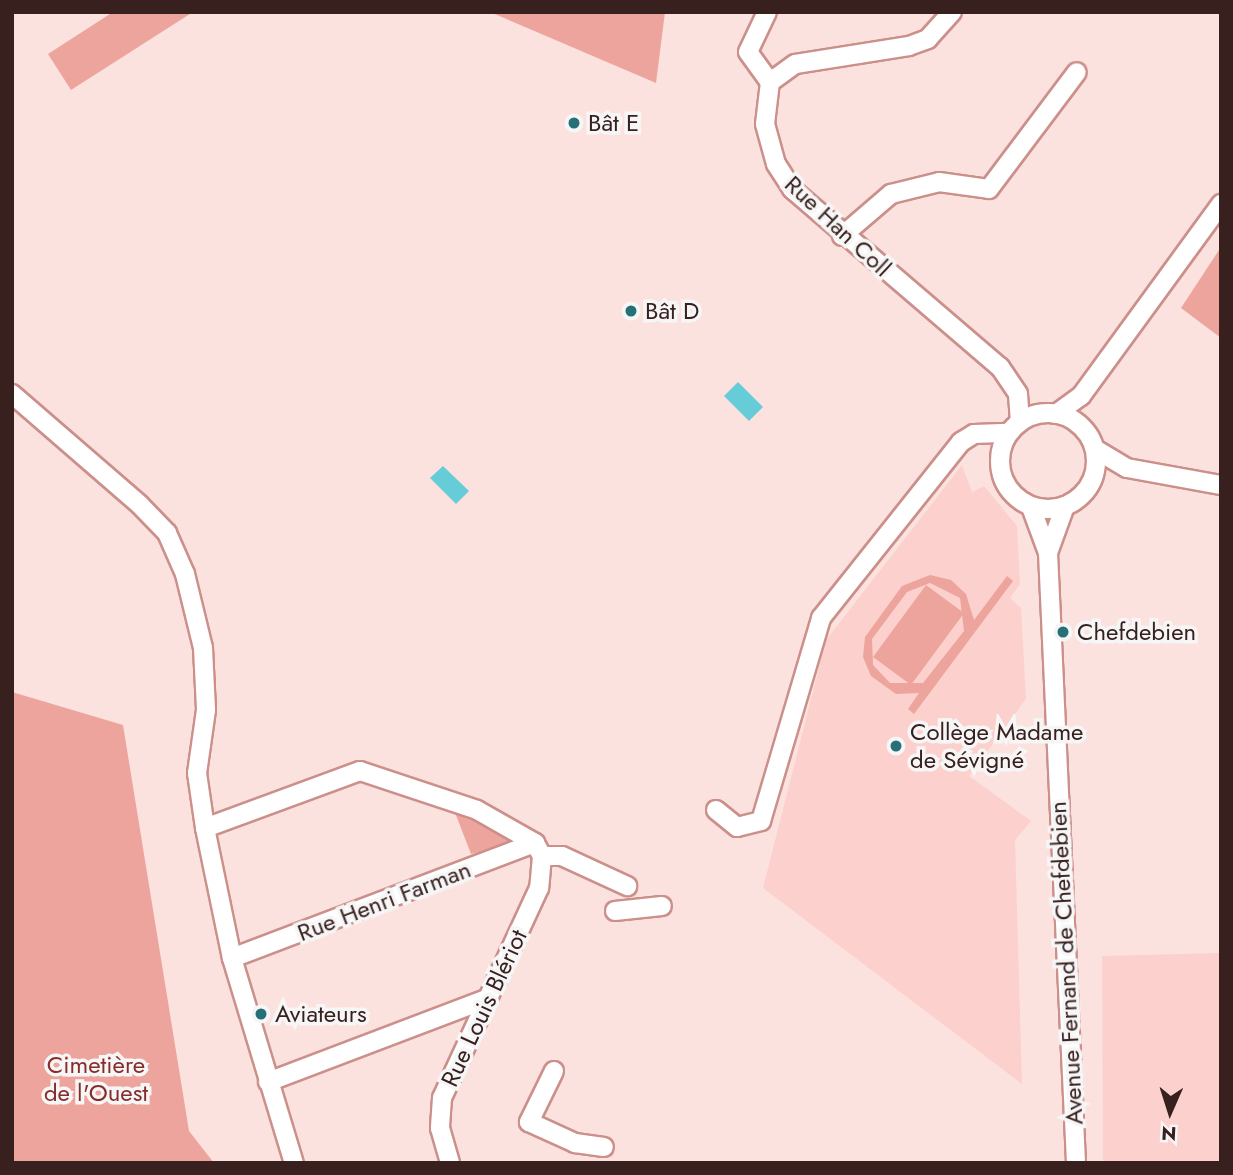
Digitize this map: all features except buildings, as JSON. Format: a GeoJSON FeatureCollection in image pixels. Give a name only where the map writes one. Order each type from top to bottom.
{"type":"FeatureCollection","features":[{"type":"Feature","properties":{"kind":"street"},"geometry":{"type":"LineString","coordinates":[[767,12],[748,52],[770,82],[795,64],[909,46],[928,39],[952,12]]}},
{"type":"Feature","properties":{"kind":"street"},"geometry":{"type":"LineString","coordinates":[[842,236],[891,194],[939,182],[989,190],[1077,72]]}},
{"type":"Feature","properties":{"kind":"street","name":"Rue Han Coll"},"geometry":{"type":"LineString","coordinates":[[770,82],[765,124],[776,164],[842,236],[1000,367],[1018,394],[1048,414]]}},
{"type":"Feature","properties":{"kind":"street"},"geometry":{"type":"LineString","coordinates":[[716,810],[737,827],[761,821],[821,618],[961,442],[1014,428],[1081,396],[1221,204]]}},
{"type":"Feature","properties":{"kind":"street"},"geometry":{"type":"LineString","coordinates":[[12,394],[140,505],[176,553],[204,648],[206,710],[197,773],[205,828],[232,958],[294,1163]]}},
{"type":"Feature","properties":{"kind":"street"},"geometry":{"type":"LineString","coordinates":[[1000,454],[1014,428],[1018,394]]}},
{"type":"Feature","properties":{"kind":"street"},"geometry":{"type":"LineString","coordinates":[[1081,396],[1081,426],[1095,449],[1127,468],[1221,485]]}},
{"type":"Feature","properties":{"kind":"street"},"geometry":{"type":"LineString","coordinates":[[1048,414],[1081,426]]}},
{"type":"Feature","properties":{"kind":"street"},"geometry":{"type":"LineString","coordinates":[[988,436],[1000,454],[1006,486],[1031,507],[1065,506],[1094,476],[1127,468]]}},
{"type":"Feature","properties":{"kind":"street"},"geometry":{"type":"LineString","coordinates":[[1094,476],[1095,449]]}},
{"type":"Feature","properties":{"kind":"street","name":"Avenue Fernand de Chefdebien"},"geometry":{"type":"LineString","coordinates":[[1048,553],[1065,506]]}},
{"type":"Feature","properties":{"kind":"street","name":"Avenue Fernand de Chefdebien"},"geometry":{"type":"LineString","coordinates":[[1031,507],[1048,553],[1076,1163]]}},
{"type":"Feature","properties":{"kind":"street"},"geometry":{"type":"LineString","coordinates":[[205,828],[360,771],[477,810],[539,850],[562,856],[627,886]]}},
{"type":"Feature","properties":{"kind":"street","name":"Rue Henri Farman"},"geometry":{"type":"LineString","coordinates":[[232,958],[539,850]]}},
{"type":"Feature","properties":{"kind":"street","name":"Rue Louis Blériot"},"geometry":{"type":"LineString","coordinates":[[450,1163],[440,1128],[442,1098],[540,888],[539,850]]}},
{"type":"Feature","properties":{"kind":"street"},"geometry":{"type":"LineString","coordinates":[[615,911],[662,906]]}},
{"type":"Feature","properties":{"kind":"street"},"geometry":{"type":"LineString","coordinates":[[268,1082],[487,999]]}},
{"type":"Feature","properties":{"kind":"street"},"geometry":{"type":"LineString","coordinates":[[554,1071],[529,1122],[575,1143],[604,1147]]}},
{"type":"Feature","properties":{"kind":"shaded area","name":"Collège Madame de Sévigné"},"geometry":{"type":"Polygon","coordinates":[[[962,465],[972,492],[984,486],[1017,526],[1020,584],[1010,598],[1021,608],[1026,699],[969,776],[1031,821],[1015,840],[1022,1084],[763,888],[826,640],[962,465]]]}},
{"type":"Feature","properties":{"kind":"shaded area"},"geometry":{"type":"Polygon","coordinates":[[[1221,953],[1221,1163],[1103,1163],[1102,956],[1221,953]]]}},
{"type":"Feature","properties":{"kind":"green space"},"geometry":{"type":"Polygon","coordinates":[[[113,12],[193,12],[71,90],[48,54],[113,12]]]}},
{"type":"Feature","properties":{"kind":"green space"},"geometry":{"type":"Polygon","coordinates":[[[490,12],[665,12],[656,83],[490,12]]]}},
{"type":"Feature","properties":{"kind":"green space"},"geometry":{"type":"Polygon","coordinates":[[[1221,247],[1221,338],[1181,308],[1221,247]]]}},
{"type":"Feature","properties":{"kind":"green space"},"geometry":{"type":"Polygon","coordinates":[[[930,575],[951,580],[966,594],[974,620],[1007,576],[1013,581],[914,714],[908,709],[919,693],[896,694],[871,676],[863,657],[865,637],[902,586],[930,575]],[[930,583],[907,592],[872,639],[873,665],[890,683],[923,683],[964,631],[960,598],[930,583]]]}},
{"type":"Feature","properties":{"kind":"green space"},"geometry":{"type":"Polygon","coordinates":[[[926,585],[964,613],[911,685],[873,657],[926,585]]]}},
{"type":"Feature","properties":{"kind":"green space","name":"Cimetière de l'Ouest"},"geometry":{"type":"Polygon","coordinates":[[[12,692],[123,725],[189,1131],[214,1163],[12,1163],[12,692]]]}},
{"type":"Feature","properties":{"kind":"green space"},"geometry":{"type":"Polygon","coordinates":[[[454,810],[509,829],[512,845],[471,854],[454,810]]]}},
{"type":"Feature","properties":{"kind":"water"},"geometry":{"type":"Polygon","coordinates":[[[738,382],[763,407],[749,421],[724,396],[738,382]]]}},
{"type":"Feature","properties":{"kind":"water"},"geometry":{"type":"Polygon","coordinates":[[[443,466],[469,491],[456,504],[430,478],[443,466]]]}},
{"type":"Feature","properties":{"kind":"place","name":"Bât E"},"geometry":{"type":"Point","coordinates":[574,123]}},
{"type":"Feature","properties":{"kind":"place","name":"Bât D"},"geometry":{"type":"Point","coordinates":[631,311]}},
{"type":"Feature","properties":{"kind":"place","name":"Chefdebien"},"geometry":{"type":"Point","coordinates":[1063,632]}},
{"type":"Feature","properties":{"kind":"place","name":"Collège Madame de Sévigné"},"geometry":{"type":"Point","coordinates":[896,746]}},
{"type":"Feature","properties":{"kind":"place","name":"Aviateurs"},"geometry":{"type":"Point","coordinates":[261,1014]}}]}
